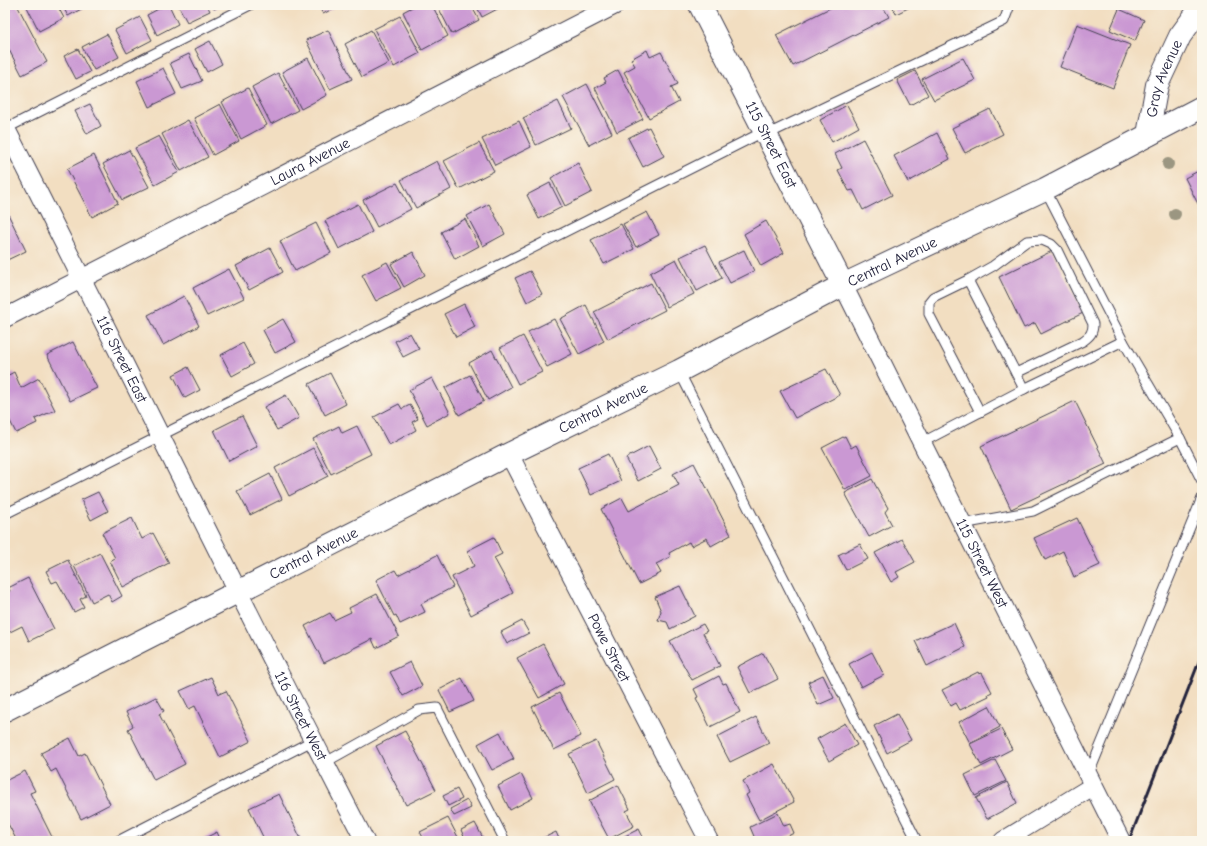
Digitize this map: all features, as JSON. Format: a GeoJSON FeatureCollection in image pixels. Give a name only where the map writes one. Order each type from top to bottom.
{"type":"FeatureCollection","features":[{"type":"Feature","properties":{"kind":"main road","name":"115 Street East"},"geometry":{"type":"LineString","coordinates":[[700,5],[764,134],[843,286]]}},
{"type":"Feature","properties":{"kind":"main road","name":"Gray Avenue"},"geometry":{"type":"LineString","coordinates":[[1148,135],[1156,85],[1180,36],[1202,6]]}},
{"type":"Feature","properties":{"kind":"main road","name":"Central Avenue"},"geometry":{"type":"LineString","coordinates":[[5,710],[509,454],[679,371],[843,286],[1045,189],[1202,107]]}},
{"type":"Feature","properties":{"kind":"street","name":"Laura Avenue"},"geometry":{"type":"LineString","coordinates":[[5,318],[615,5]]}},
{"type":"Feature","properties":{"kind":"street","name":"116 Street East"},"geometry":{"type":"LineString","coordinates":[[5,128],[82,278],[237,592]]}},
{"type":"Feature","properties":{"kind":"street","name":"115 Street West"},"geometry":{"type":"LineString","coordinates":[[843,286],[1121,841]]}},
{"type":"Feature","properties":{"kind":"street","name":"Powe Street"},"geometry":{"type":"LineString","coordinates":[[509,454],[709,841]]}},
{"type":"Feature","properties":{"kind":"street","name":"116 Street West"},"geometry":{"type":"LineString","coordinates":[[237,592],[364,841]]}},
{"type":"Feature","properties":{"kind":"street"},"geometry":{"type":"LineString","coordinates":[[1003,841],[1091,781]]}},
{"type":"Feature","properties":{"kind":"lane"},"geometry":{"type":"LineString","coordinates":[[5,128],[250,5]]}},
{"type":"Feature","properties":{"kind":"lane"},"geometry":{"type":"LineString","coordinates":[[5,514],[764,134],[1004,21],[1010,5]]}},
{"type":"Feature","properties":{"kind":"lane"},"geometry":{"type":"LineString","coordinates":[[1045,189],[1123,341],[1180,438],[1202,481]]}},
{"type":"Feature","properties":{"kind":"lane"},"geometry":{"type":"LineString","coordinates":[[980,412],[929,314],[929,302],[932,297],[993,266],[1027,241],[1042,240],[1051,244],[1057,250],[1093,324],[1093,331],[1090,336],[1083,341],[1016,373]]}},
{"type":"Feature","properties":{"kind":"lane"},"geometry":{"type":"LineString","coordinates":[[968,280],[1024,389]]}},
{"type":"Feature","properties":{"kind":"lane"},"geometry":{"type":"LineString","coordinates":[[921,443],[1024,389],[1123,341]]}},
{"type":"Feature","properties":{"kind":"lane"},"geometry":{"type":"LineString","coordinates":[[679,371],[917,841]]}},
{"type":"Feature","properties":{"kind":"lane"},"geometry":{"type":"LineString","coordinates":[[962,524],[1033,511],[1180,438]]}},
{"type":"Feature","properties":{"kind":"lane"},"geometry":{"type":"LineString","coordinates":[[1091,781],[1202,498]]}},
{"type":"Feature","properties":{"kind":"lane"},"geometry":{"type":"LineString","coordinates":[[324,763],[419,710],[437,708],[505,841]]}},
{"type":"Feature","properties":{"kind":"lane"},"geometry":{"type":"LineString","coordinates":[[118,841],[312,741]]}},
{"type":"Feature","properties":{"kind":"building"},"geometry":{"type":"Polygon","coordinates":[[[5,5],[17,5],[47,62],[22,75],[5,42],[5,5]]]}},
{"type":"Feature","properties":{"kind":"building"},"geometry":{"type":"Polygon","coordinates":[[[26,5],[57,5],[64,18],[39,31],[26,5]]]}},
{"type":"Feature","properties":{"kind":"building"},"geometry":{"type":"Polygon","coordinates":[[[62,5],[89,5],[68,16],[62,5]]]}},
{"type":"Feature","properties":{"kind":"building"},"geometry":{"type":"Polygon","coordinates":[[[166,5],[169,5],[178,24],[157,35],[147,15],[166,5]]]}},
{"type":"Feature","properties":{"kind":"building"},"geometry":{"type":"Polygon","coordinates":[[[178,5],[207,5],[210,11],[187,22],[178,5]]]}},
{"type":"Feature","properties":{"kind":"building"},"geometry":{"type":"Polygon","coordinates":[[[212,5],[222,5],[214,9],[212,5]]]}},
{"type":"Feature","properties":{"kind":"building"},"geometry":{"type":"Polygon","coordinates":[[[318,5],[340,5],[323,14],[318,5]]]}},
{"type":"Feature","properties":{"kind":"building"},"geometry":{"type":"Polygon","coordinates":[[[416,5],[432,5],[448,36],[422,50],[403,12],[416,5]]]}},
{"type":"Feature","properties":{"kind":"building"},"geometry":{"type":"Polygon","coordinates":[[[437,5],[471,5],[479,20],[452,34],[437,5]]]}},
{"type":"Feature","properties":{"kind":"building"},"geometry":{"type":"Polygon","coordinates":[[[476,5],[505,5],[482,17],[476,5]]]}},
{"type":"Feature","properties":{"kind":"building"},"geometry":{"type":"Polygon","coordinates":[[[836,5],[882,5],[889,17],[793,66],[776,35],[836,5]]]}},
{"type":"Feature","properties":{"kind":"building"},"geometry":{"type":"Polygon","coordinates":[[[892,5],[914,5],[896,14],[892,5]]]}},
{"type":"Feature","properties":{"kind":"building"},"geometry":{"type":"Polygon","coordinates":[[[1119,9],[1144,20],[1135,41],[1110,30],[1119,9]]]}},
{"type":"Feature","properties":{"kind":"building"},"geometry":{"type":"Polygon","coordinates":[[[400,16],[420,53],[394,67],[374,29],[400,16]]]}},
{"type":"Feature","properties":{"kind":"building"},"geometry":{"type":"Polygon","coordinates":[[[140,17],[152,40],[127,53],[115,30],[140,17]]]}},
{"type":"Feature","properties":{"kind":"building"},"geometry":{"type":"Polygon","coordinates":[[[1077,24],[1130,45],[1113,88],[1060,67],[1077,24]]]}},
{"type":"Feature","properties":{"kind":"building"},"geometry":{"type":"Polygon","coordinates":[[[328,30],[352,79],[330,89],[306,40],[328,30]]]}},
{"type":"Feature","properties":{"kind":"building"},"geometry":{"type":"Polygon","coordinates":[[[371,30],[389,63],[362,77],[345,44],[371,30]]]}},
{"type":"Feature","properties":{"kind":"building"},"geometry":{"type":"Polygon","coordinates":[[[107,34],[119,57],[94,70],[82,47],[107,34]]]}},
{"type":"Feature","properties":{"kind":"building"},"geometry":{"type":"Polygon","coordinates":[[[210,41],[222,64],[207,72],[195,49],[210,41]]]}},
{"type":"Feature","properties":{"kind":"building"},"geometry":{"type":"Polygon","coordinates":[[[78,49],[90,72],[76,79],[64,56],[78,49]]]}},
{"type":"Feature","properties":{"kind":"building"},"geometry":{"type":"Polygon","coordinates":[[[647,50],[650,57],[661,52],[678,84],[671,87],[679,102],[649,118],[624,72],[635,66],[631,59],[647,50]]]}},
{"type":"Feature","properties":{"kind":"building"},"geometry":{"type":"Polygon","coordinates":[[[189,54],[202,81],[182,89],[170,63],[189,54]]]}},
{"type":"Feature","properties":{"kind":"building"},"geometry":{"type":"Polygon","coordinates":[[[308,58],[327,95],[301,109],[282,72],[308,58]]]}},
{"type":"Feature","properties":{"kind":"building"},"geometry":{"type":"Polygon","coordinates":[[[963,58],[975,80],[934,100],[922,79],[963,58]]]}},
{"type":"Feature","properties":{"kind":"building"},"geometry":{"type":"Polygon","coordinates":[[[163,68],[176,94],[149,107],[137,81],[163,68]]]}},
{"type":"Feature","properties":{"kind":"building"},"geometry":{"type":"Polygon","coordinates":[[[618,70],[643,119],[617,132],[595,88],[606,82],[604,78],[618,70]]]}},
{"type":"Feature","properties":{"kind":"building"},"geometry":{"type":"Polygon","coordinates":[[[915,71],[928,95],[910,105],[897,80],[915,71]]]}},
{"type":"Feature","properties":{"kind":"building"},"geometry":{"type":"Polygon","coordinates":[[[278,73],[298,110],[271,124],[252,87],[278,73]]]}},
{"type":"Feature","properties":{"kind":"building"},"geometry":{"type":"Polygon","coordinates":[[[587,84],[612,133],[589,145],[563,97],[587,84]]]}},
{"type":"Feature","properties":{"kind":"building"},"geometry":{"type":"Polygon","coordinates":[[[248,88],[267,125],[241,139],[222,102],[248,88]]]}},
{"type":"Feature","properties":{"kind":"building"},"geometry":{"type":"Polygon","coordinates":[[[558,101],[571,128],[536,145],[523,118],[558,101]]]}},
{"type":"Feature","properties":{"kind":"building"},"geometry":{"type":"Polygon","coordinates":[[[90,104],[101,126],[87,134],[75,111],[90,104]]]}},
{"type":"Feature","properties":{"kind":"building"},"geometry":{"type":"Polygon","coordinates":[[[220,104],[239,141],[213,155],[194,118],[220,104]]]}},
{"type":"Feature","properties":{"kind":"building"},"geometry":{"type":"Polygon","coordinates":[[[847,105],[859,127],[832,142],[820,120],[847,105]]]}},
{"type":"Feature","properties":{"kind":"building"},"geometry":{"type":"Polygon","coordinates":[[[990,109],[1003,134],[965,153],[952,128],[990,109]]]}},
{"type":"Feature","properties":{"kind":"building"},"geometry":{"type":"Polygon","coordinates":[[[188,120],[208,157],[181,171],[162,134],[188,120]]]}},
{"type":"Feature","properties":{"kind":"building"},"geometry":{"type":"Polygon","coordinates":[[[519,121],[531,147],[495,165],[482,139],[519,121]]]}},
{"type":"Feature","properties":{"kind":"building"},"geometry":{"type":"Polygon","coordinates":[[[649,127],[664,156],[643,167],[628,138],[649,127]]]}},
{"type":"Feature","properties":{"kind":"building"},"geometry":{"type":"Polygon","coordinates":[[[937,133],[950,159],[908,182],[894,156],[937,133]]]}},
{"type":"Feature","properties":{"kind":"building"},"geometry":{"type":"Polygon","coordinates":[[[159,136],[179,172],[155,185],[135,148],[159,136]]]}},
{"type":"Feature","properties":{"kind":"building"},"geometry":{"type":"Polygon","coordinates":[[[863,139],[892,195],[863,210],[853,190],[849,191],[838,170],[842,168],[835,154],[863,139]]]}},
{"type":"Feature","properties":{"kind":"building"},"geometry":{"type":"Polygon","coordinates":[[[479,143],[494,171],[459,189],[444,161],[479,143]]]}},
{"type":"Feature","properties":{"kind":"building"},"geometry":{"type":"Polygon","coordinates":[[[129,150],[149,187],[122,200],[103,164],[129,150]]]}},
{"type":"Feature","properties":{"kind":"building"},"geometry":{"type":"Polygon","coordinates":[[[94,155],[118,203],[92,217],[67,169],[94,155]]]}},
{"type":"Feature","properties":{"kind":"building"},"geometry":{"type":"Polygon","coordinates":[[[437,161],[451,189],[416,208],[401,180],[437,161]]]}},
{"type":"Feature","properties":{"kind":"building"},"geometry":{"type":"Polygon","coordinates":[[[578,163],[592,192],[565,206],[551,178],[578,163]]]}},
{"type":"Feature","properties":{"kind":"building"},"geometry":{"type":"Polygon","coordinates":[[[1202,169],[1202,202],[1198,204],[1185,178],[1202,169]]]}},
{"type":"Feature","properties":{"kind":"building"},"geometry":{"type":"Polygon","coordinates":[[[397,183],[411,209],[377,227],[363,200],[397,183]]]}},
{"type":"Feature","properties":{"kind":"building"},"geometry":{"type":"Polygon","coordinates":[[[550,183],[562,207],[539,219],[527,195],[550,183]]]}},
{"type":"Feature","properties":{"kind":"building"},"geometry":{"type":"Polygon","coordinates":[[[358,204],[372,232],[339,249],[325,221],[358,204]]]}},
{"type":"Feature","properties":{"kind":"building"},"geometry":{"type":"Polygon","coordinates":[[[489,204],[505,234],[483,246],[467,216],[489,204]]]}},
{"type":"Feature","properties":{"kind":"building"},"geometry":{"type":"Polygon","coordinates":[[[7,212],[26,251],[5,261],[5,213],[7,212]]]}},
{"type":"Feature","properties":{"kind":"building"},"geometry":{"type":"Polygon","coordinates":[[[647,212],[659,235],[636,247],[623,224],[647,212]]]}},
{"type":"Feature","properties":{"kind":"building"},"geometry":{"type":"Polygon","coordinates":[[[465,219],[479,246],[455,259],[441,232],[465,219]]]}},
{"type":"Feature","properties":{"kind":"building"},"geometry":{"type":"Polygon","coordinates":[[[766,221],[784,253],[761,266],[744,234],[766,221]]]}},
{"type":"Feature","properties":{"kind":"building"},"geometry":{"type":"Polygon","coordinates":[[[316,223],[331,253],[295,271],[280,241],[316,223]]]}},
{"type":"Feature","properties":{"kind":"building"},"geometry":{"type":"Polygon","coordinates":[[[621,224],[634,249],[604,264],[591,240],[621,224]]]}},
{"type":"Feature","properties":{"kind":"building"},"geometry":{"type":"Polygon","coordinates":[[[705,245],[722,278],[697,291],[680,257],[705,245]]]}},
{"type":"Feature","properties":{"kind":"building"},"geometry":{"type":"Polygon","coordinates":[[[270,248],[283,272],[249,290],[236,266],[270,248]]]}},
{"type":"Feature","properties":{"kind":"building"},"geometry":{"type":"Polygon","coordinates":[[[744,250],[754,271],[730,283],[719,262],[744,250]]]}},
{"type":"Feature","properties":{"kind":"building"},"geometry":{"type":"Polygon","coordinates":[[[1052,251],[1083,313],[1041,334],[1035,323],[1024,328],[999,277],[1052,251]]]}},
{"type":"Feature","properties":{"kind":"building"},"geometry":{"type":"Polygon","coordinates":[[[413,252],[425,275],[404,287],[391,264],[413,252]]]}},
{"type":"Feature","properties":{"kind":"building"},"geometry":{"type":"Polygon","coordinates":[[[676,259],[694,294],[667,307],[650,273],[676,259]]]}},
{"type":"Feature","properties":{"kind":"building"},"geometry":{"type":"Polygon","coordinates":[[[387,262],[401,288],[376,301],[362,275],[387,262]]]}},
{"type":"Feature","properties":{"kind":"building"},"geometry":{"type":"Polygon","coordinates":[[[229,269],[244,298],[207,316],[193,288],[229,269]]]}},
{"type":"Feature","properties":{"kind":"building"},"geometry":{"type":"Polygon","coordinates":[[[530,271],[542,294],[527,302],[515,278],[530,271]]]}},
{"type":"Feature","properties":{"kind":"building"},"geometry":{"type":"Polygon","coordinates":[[[651,283],[665,310],[608,339],[594,312],[651,283]]]}},
{"type":"Feature","properties":{"kind":"building"},"geometry":{"type":"Polygon","coordinates":[[[184,296],[199,326],[163,345],[148,315],[184,296]]]}},
{"type":"Feature","properties":{"kind":"building"},"geometry":{"type":"Polygon","coordinates":[[[464,304],[475,327],[456,337],[444,314],[464,304]]]}},
{"type":"Feature","properties":{"kind":"building"},"geometry":{"type":"Polygon","coordinates":[[[586,305],[604,341],[579,354],[560,319],[586,305]]]}},
{"type":"Feature","properties":{"kind":"building"},"geometry":{"type":"Polygon","coordinates":[[[283,319],[296,342],[275,353],[263,330],[283,319]]]}},
{"type":"Feature","properties":{"kind":"building"},"geometry":{"type":"Polygon","coordinates":[[[554,319],[572,354],[547,367],[528,332],[554,319]]]}},
{"type":"Feature","properties":{"kind":"building"},"geometry":{"type":"Polygon","coordinates":[[[410,333],[419,349],[403,357],[395,341],[410,333]]]}},
{"type":"Feature","properties":{"kind":"building"},"geometry":{"type":"Polygon","coordinates":[[[523,336],[542,372],[518,384],[500,348],[523,336]]]}},
{"type":"Feature","properties":{"kind":"building"},"geometry":{"type":"Polygon","coordinates":[[[73,342],[97,388],[70,401],[47,355],[73,342]]]}},
{"type":"Feature","properties":{"kind":"building"},"geometry":{"type":"Polygon","coordinates":[[[243,343],[254,364],[232,376],[221,355],[243,343]]]}},
{"type":"Feature","properties":{"kind":"building"},"geometry":{"type":"Polygon","coordinates":[[[492,350],[511,387],[488,400],[469,363],[492,350]]]}},
{"type":"Feature","properties":{"kind":"building"},"geometry":{"type":"Polygon","coordinates":[[[188,367],[200,390],[185,398],[173,375],[188,367]]]}},
{"type":"Feature","properties":{"kind":"building"},"geometry":{"type":"Polygon","coordinates":[[[826,369],[840,395],[795,418],[780,391],[826,369]]]}},
{"type":"Feature","properties":{"kind":"building"},"geometry":{"type":"Polygon","coordinates":[[[14,372],[21,388],[39,378],[55,410],[35,419],[37,423],[16,433],[5,411],[5,377],[14,372]]]}},
{"type":"Feature","properties":{"kind":"building"},"geometry":{"type":"Polygon","coordinates":[[[330,373],[346,404],[325,415],[309,384],[330,373]]]}},
{"type":"Feature","properties":{"kind":"building"},"geometry":{"type":"Polygon","coordinates":[[[470,375],[484,401],[459,415],[445,388],[470,375]]]}},
{"type":"Feature","properties":{"kind":"building"},"geometry":{"type":"Polygon","coordinates":[[[432,378],[450,413],[427,425],[409,390],[432,378]]]}},
{"type":"Feature","properties":{"kind":"building"},"geometry":{"type":"Polygon","coordinates":[[[286,395],[299,418],[277,430],[264,407],[286,395]]]}},
{"type":"Feature","properties":{"kind":"building"},"geometry":{"type":"Polygon","coordinates":[[[1075,401],[1106,464],[1011,509],[981,446],[1075,401]]]}},
{"type":"Feature","properties":{"kind":"building"},"geometry":{"type":"Polygon","coordinates":[[[399,404],[402,409],[410,405],[418,419],[412,422],[416,430],[389,445],[374,417],[399,404]]]}},
{"type":"Feature","properties":{"kind":"building"},"geometry":{"type":"Polygon","coordinates":[[[242,416],[257,446],[229,461],[214,430],[242,416]]]}},
{"type":"Feature","properties":{"kind":"building"},"geometry":{"type":"Polygon","coordinates":[[[339,426],[342,433],[357,426],[371,454],[331,474],[313,439],[339,426]]]}},
{"type":"Feature","properties":{"kind":"building"},"geometry":{"type":"Polygon","coordinates":[[[845,436],[851,448],[856,445],[872,476],[845,490],[822,448],[845,436]]]}},
{"type":"Feature","properties":{"kind":"building"},"geometry":{"type":"Polygon","coordinates":[[[649,446],[661,469],[638,481],[626,458],[649,446]]]}},
{"type":"Feature","properties":{"kind":"building"},"geometry":{"type":"Polygon","coordinates":[[[313,448],[328,476],[289,496],[275,468],[313,448]]]}},
{"type":"Feature","properties":{"kind":"building"},"geometry":{"type":"Polygon","coordinates":[[[608,454],[621,481],[591,495],[578,468],[608,454]]]}},
{"type":"Feature","properties":{"kind":"building"},"geometry":{"type":"Polygon","coordinates":[[[694,463],[731,535],[711,546],[707,538],[691,546],[689,542],[669,553],[670,557],[656,564],[661,573],[639,584],[601,509],[622,498],[629,511],[679,485],[673,474],[694,463]]]}},
{"type":"Feature","properties":{"kind":"building"},"geometry":{"type":"Polygon","coordinates":[[[270,474],[282,499],[250,515],[237,491],[270,474]]]}},
{"type":"Feature","properties":{"kind":"building"},"geometry":{"type":"Polygon","coordinates":[[[872,479],[888,508],[885,512],[892,525],[869,537],[845,493],[872,479]]]}},
{"type":"Feature","properties":{"kind":"building"},"geometry":{"type":"Polygon","coordinates":[[[98,492],[108,511],[91,520],[81,500],[98,492]]]}},
{"type":"Feature","properties":{"kind":"building"},"geometry":{"type":"Polygon","coordinates":[[[132,518],[142,539],[153,533],[169,563],[123,587],[110,561],[115,558],[102,533],[132,518]]]}},
{"type":"Feature","properties":{"kind":"building"},"geometry":{"type":"Polygon","coordinates":[[[1077,518],[1100,565],[1074,577],[1063,551],[1045,560],[1034,538],[1077,518]]]}},
{"type":"Feature","properties":{"kind":"building"},"geometry":{"type":"Polygon","coordinates":[[[494,537],[502,554],[494,558],[513,593],[471,615],[452,577],[474,566],[467,551],[494,537]]]}},
{"type":"Feature","properties":{"kind":"building"},"geometry":{"type":"Polygon","coordinates":[[[902,539],[915,562],[896,572],[899,577],[891,582],[875,553],[902,539]]]}},
{"type":"Feature","properties":{"kind":"building"},"geometry":{"type":"Polygon","coordinates":[[[860,544],[868,559],[846,570],[838,555],[860,544]]]}},
{"type":"Feature","properties":{"kind":"building"},"geometry":{"type":"Polygon","coordinates":[[[100,553],[122,596],[112,602],[108,594],[92,602],[74,566],[100,553]]]}},
{"type":"Feature","properties":{"kind":"building"},"geometry":{"type":"Polygon","coordinates":[[[437,555],[453,587],[421,604],[425,612],[400,624],[396,615],[394,616],[376,580],[395,570],[398,575],[437,555]]]}},
{"type":"Feature","properties":{"kind":"building"},"geometry":{"type":"Polygon","coordinates":[[[68,560],[86,596],[80,599],[84,607],[74,612],[57,581],[52,583],[46,571],[68,560]]]}},
{"type":"Feature","properties":{"kind":"building"},"geometry":{"type":"Polygon","coordinates":[[[28,578],[54,629],[29,641],[22,626],[6,634],[5,631],[5,594],[10,591],[8,588],[28,578]]]}},
{"type":"Feature","properties":{"kind":"building"},"geometry":{"type":"Polygon","coordinates":[[[680,586],[695,616],[670,629],[667,622],[658,620],[661,611],[655,597],[680,586]]]}},
{"type":"Feature","properties":{"kind":"building"},"geometry":{"type":"Polygon","coordinates":[[[377,594],[399,636],[376,648],[372,639],[324,663],[305,626],[330,613],[334,620],[351,612],[349,608],[377,594]]]}},
{"type":"Feature","properties":{"kind":"building"},"geometry":{"type":"Polygon","coordinates":[[[522,621],[529,633],[507,644],[501,632],[522,621]]]}},
{"type":"Feature","properties":{"kind":"building"},"geometry":{"type":"Polygon","coordinates":[[[954,623],[965,647],[927,666],[915,641],[954,623]]]}},
{"type":"Feature","properties":{"kind":"building"},"geometry":{"type":"Polygon","coordinates":[[[703,624],[707,631],[703,633],[720,666],[692,680],[670,641],[703,624]]]}},
{"type":"Feature","properties":{"kind":"building"},"geometry":{"type":"Polygon","coordinates":[[[543,644],[564,684],[539,698],[517,658],[543,644]]]}},
{"type":"Feature","properties":{"kind":"building"},"geometry":{"type":"Polygon","coordinates":[[[872,652],[884,675],[861,687],[849,664],[872,652]]]}},
{"type":"Feature","properties":{"kind":"building"},"geometry":{"type":"Polygon","coordinates":[[[763,653],[778,679],[750,693],[737,667],[763,653]]]}},
{"type":"Feature","properties":{"kind":"building"},"geometry":{"type":"Polygon","coordinates":[[[410,662],[422,686],[403,696],[390,672],[410,662]]]}},
{"type":"Feature","properties":{"kind":"building"},"geometry":{"type":"Polygon","coordinates":[[[978,672],[979,674],[982,673],[992,692],[988,694],[989,696],[960,710],[956,703],[951,706],[942,690],[978,672]]]}},
{"type":"Feature","properties":{"kind":"building"},"geometry":{"type":"Polygon","coordinates":[[[823,675],[834,698],[818,705],[808,682],[823,675]]]}},
{"type":"Feature","properties":{"kind":"building"},"geometry":{"type":"Polygon","coordinates":[[[719,676],[723,684],[726,683],[740,712],[710,727],[696,698],[698,697],[694,689],[719,676]]]}},
{"type":"Feature","properties":{"kind":"building"},"geometry":{"type":"Polygon","coordinates":[[[211,677],[219,694],[226,691],[251,741],[220,757],[195,706],[189,709],[180,691],[211,677]]]}},
{"type":"Feature","properties":{"kind":"building"},"geometry":{"type":"Polygon","coordinates":[[[462,678],[474,701],[450,712],[439,690],[462,678]]]}},
{"type":"Feature","properties":{"kind":"building"},"geometry":{"type":"Polygon","coordinates":[[[559,693],[581,736],[554,750],[532,707],[559,693]]]}},
{"type":"Feature","properties":{"kind":"building"},"geometry":{"type":"Polygon","coordinates":[[[156,697],[164,711],[159,714],[185,764],[154,780],[128,729],[133,726],[126,712],[156,697]]]}},
{"type":"Feature","properties":{"kind":"building"},"geometry":{"type":"Polygon","coordinates":[[[989,706],[1000,727],[970,743],[959,722],[989,706]]]}},
{"type":"Feature","properties":{"kind":"building"},"geometry":{"type":"Polygon","coordinates":[[[897,714],[911,740],[887,753],[874,726],[897,714]]]}},
{"type":"Feature","properties":{"kind":"building"},"geometry":{"type":"Polygon","coordinates":[[[756,717],[769,743],[730,762],[717,737],[756,717]]]}},
{"type":"Feature","properties":{"kind":"building"},"geometry":{"type":"Polygon","coordinates":[[[845,723],[857,745],[829,761],[817,739],[845,723]]]}},
{"type":"Feature","properties":{"kind":"building"},"geometry":{"type":"Polygon","coordinates":[[[1001,729],[1012,749],[981,765],[970,744],[1001,729]]]}},
{"type":"Feature","properties":{"kind":"building"},"geometry":{"type":"Polygon","coordinates":[[[405,731],[436,790],[406,805],[376,746],[405,731]]]}},
{"type":"Feature","properties":{"kind":"building"},"geometry":{"type":"Polygon","coordinates":[[[500,732],[514,759],[492,770],[478,744],[500,732]]]}},
{"type":"Feature","properties":{"kind":"building"},"geometry":{"type":"Polygon","coordinates":[[[70,738],[79,756],[85,753],[110,804],[81,819],[56,769],[51,772],[41,753],[70,738]]]}},
{"type":"Feature","properties":{"kind":"building"},"geometry":{"type":"Polygon","coordinates":[[[596,741],[615,779],[588,793],[569,754],[596,741]]]}},
{"type":"Feature","properties":{"kind":"building"},"geometry":{"type":"Polygon","coordinates":[[[995,760],[1006,781],[975,796],[965,775],[995,760]]]}},
{"type":"Feature","properties":{"kind":"building"},"geometry":{"type":"Polygon","coordinates":[[[774,764],[794,802],[759,820],[746,795],[749,793],[743,781],[774,764]]]}},
{"type":"Feature","properties":{"kind":"building"},"geometry":{"type":"Polygon","coordinates":[[[25,771],[35,791],[30,793],[54,841],[17,841],[5,818],[5,781],[25,771]]]}},
{"type":"Feature","properties":{"kind":"building"},"geometry":{"type":"Polygon","coordinates":[[[521,774],[533,798],[510,810],[498,786],[521,774]]]}},
{"type":"Feature","properties":{"kind":"building"},"geometry":{"type":"Polygon","coordinates":[[[1007,782],[1017,803],[987,819],[976,798],[1007,782]]]}},
{"type":"Feature","properties":{"kind":"building"},"geometry":{"type":"Polygon","coordinates":[[[618,785],[630,809],[626,811],[634,826],[609,839],[589,801],[618,785]]]}},
{"type":"Feature","properties":{"kind":"building"},"geometry":{"type":"Polygon","coordinates":[[[457,789],[462,799],[448,806],[443,796],[457,789]]]}},
{"type":"Feature","properties":{"kind":"building"},"geometry":{"type":"Polygon","coordinates":[[[279,794],[302,841],[265,841],[249,808],[279,794]]]}},
{"type":"Feature","properties":{"kind":"building"},"geometry":{"type":"Polygon","coordinates":[[[467,800],[471,808],[454,816],[450,809],[467,800]]]}},
{"type":"Feature","properties":{"kind":"building"},"geometry":{"type":"Polygon","coordinates":[[[778,813],[784,826],[790,824],[794,833],[777,841],[756,841],[750,827],[778,813]]]}},
{"type":"Feature","properties":{"kind":"building"},"geometry":{"type":"Polygon","coordinates":[[[448,818],[460,841],[425,841],[420,832],[448,818]]]}},
{"type":"Feature","properties":{"kind":"building"},"geometry":{"type":"Polygon","coordinates":[[[475,823],[483,838],[479,841],[466,841],[461,830],[475,823]]]}},
{"type":"Feature","properties":{"kind":"building"},"geometry":{"type":"Polygon","coordinates":[[[639,829],[645,841],[615,841],[639,829]]]}},
{"type":"Feature","properties":{"kind":"building"},"geometry":{"type":"Polygon","coordinates":[[[217,832],[221,841],[199,841],[217,832]]]}},
{"type":"Feature","properties":{"kind":"building"},"geometry":{"type":"Polygon","coordinates":[[[556,832],[560,841],[537,841],[556,832]]]}},
{"type":"Feature","properties":{"kind":"railway"},"geometry":{"type":"LineString","coordinates":[[1129,841],[1202,654]]}}]}
